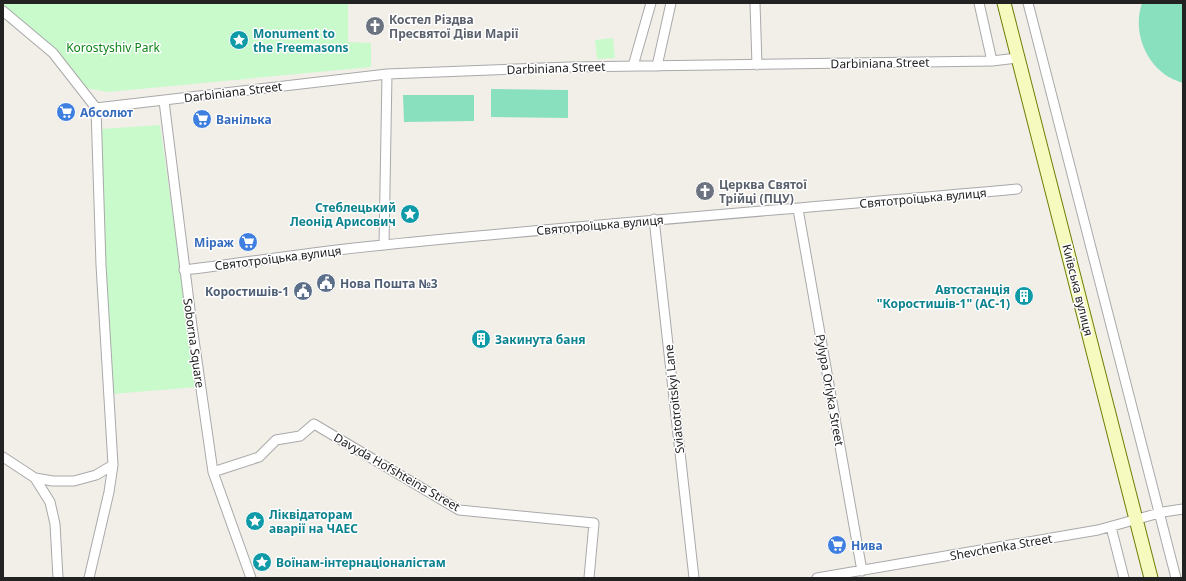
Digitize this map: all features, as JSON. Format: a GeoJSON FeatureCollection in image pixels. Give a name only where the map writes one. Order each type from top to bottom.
{"type":"FeatureCollection","features":[{"type":"Feature","properties":{"kind":"main road","name":"Київська вулиця"},"geometry":{"type":"LineString","coordinates":[[1004,3],[1151,578]]}},
{"type":"Feature","properties":{"kind":"street"},"geometry":{"type":"LineString","coordinates":[[633,66],[651,3]]}},
{"type":"Feature","properties":{"kind":"street"},"geometry":{"type":"LineString","coordinates":[[657,66],[671,3]]}},
{"type":"Feature","properties":{"kind":"street"},"geometry":{"type":"LineString","coordinates":[[755,3],[757,65]]}},
{"type":"Feature","properties":{"kind":"street"},"geometry":{"type":"LineString","coordinates":[[979,3],[992,61]]}},
{"type":"Feature","properties":{"kind":"street","name":"Київська вулиця"},"geometry":{"type":"LineString","coordinates":[[1028,3],[1176,578]]}},
{"type":"Feature","properties":{"kind":"street"},"geometry":{"type":"LineString","coordinates":[[3,11],[53,53],[96,108],[101,265],[113,465],[109,492],[89,578]]}},
{"type":"Feature","properties":{"kind":"street","name":"Darbiniana Street"},"geometry":{"type":"LineString","coordinates":[[96,108],[164,101],[247,89],[387,74],[570,67],[992,61],[1017,58]]}},
{"type":"Feature","properties":{"kind":"street"},"geometry":{"type":"LineString","coordinates":[[384,245],[387,74]]}},
{"type":"Feature","properties":{"kind":"street","name":"Soborna Square"},"geometry":{"type":"LineString","coordinates":[[164,101],[184,270],[213,472],[251,578]]}},
{"type":"Feature","properties":{"kind":"street","name":"Святотроїцька вулиця"},"geometry":{"type":"LineString","coordinates":[[184,270],[384,245],[654,219],[798,209],[1017,189]]}},
{"type":"Feature","properties":{"kind":"street","name":"Pylypa Orlyka Street"},"geometry":{"type":"LineString","coordinates":[[798,209],[862,571]]}},
{"type":"Feature","properties":{"kind":"street","name":"Sviatotroitskyi Lane"},"geometry":{"type":"LineString","coordinates":[[654,219],[694,578]]}},
{"type":"Feature","properties":{"kind":"street"},"geometry":{"type":"LineString","coordinates":[[213,472],[260,457],[276,440],[300,436],[314,424],[460,510],[594,523],[589,578]]}},
{"type":"Feature","properties":{"kind":"street"},"geometry":{"type":"LineString","coordinates":[[3,457],[35,478],[50,502],[55,524],[58,578]]}},
{"type":"Feature","properties":{"kind":"street"},"geometry":{"type":"LineString","coordinates":[[35,478],[74,481],[96,475],[113,465]]}},
{"type":"Feature","properties":{"kind":"street","name":"Shevchenka Street"},"geometry":{"type":"LineString","coordinates":[[817,578],[1111,527],[1159,513],[1183,509]]}},
{"type":"Feature","properties":{"kind":"street"},"geometry":{"type":"LineString","coordinates":[[1111,527],[1124,578]]}},
{"type":"Feature","properties":{"kind":"green space","name":"Korostyshiv Park"},"geometry":{"type":"Polygon","coordinates":[[[3,3],[348,3],[348,42],[371,43],[371,67],[108,92],[80,87],[53,53],[3,11],[3,3]]]}},
{"type":"Feature","properties":{"kind":"green space"},"geometry":{"type":"Polygon","coordinates":[[[1142,3],[1183,3],[1183,83],[1171,78],[1161,71],[1152,62],[1146,52],[1141,40],[1139,28],[1139,15],[1142,3]]]}},
{"type":"Feature","properties":{"kind":"green space"},"geometry":{"type":"Polygon","coordinates":[[[613,38],[615,58],[597,59],[595,40],[613,38]]]}},
{"type":"Feature","properties":{"kind":"green space"},"geometry":{"type":"Polygon","coordinates":[[[491,89],[568,90],[568,118],[491,117],[491,89]]]}},
{"type":"Feature","properties":{"kind":"green space"},"geometry":{"type":"Polygon","coordinates":[[[403,95],[474,95],[474,121],[404,122],[403,95]]]}},
{"type":"Feature","properties":{"kind":"green space"},"geometry":{"type":"Polygon","coordinates":[[[160,125],[197,387],[112,394],[100,129],[160,125]]]}},
{"type":"Feature","properties":{"kind":"place","name":"Костел Різдва Пресвятої Діви Марії"},"geometry":{"type":"Point","coordinates":[375,26]}},
{"type":"Feature","properties":{"kind":"place","name":"Monument to the Freemasons"},"geometry":{"type":"Point","coordinates":[239,40]}},
{"type":"Feature","properties":{"kind":"place","name":"Абсолют"},"geometry":{"type":"Point","coordinates":[66,112]}},
{"type":"Feature","properties":{"kind":"place","name":"Ванілька"},"geometry":{"type":"Point","coordinates":[202,119]}},
{"type":"Feature","properties":{"kind":"place","name":"Церква Святої Трійці (ПЦУ)"},"geometry":{"type":"Point","coordinates":[705,191]}},
{"type":"Feature","properties":{"kind":"place","name":"Стеблецький Леонід Арисович"},"geometry":{"type":"Point","coordinates":[410,214]}},
{"type":"Feature","properties":{"kind":"place","name":"Міраж"},"geometry":{"type":"Point","coordinates":[248,242]}},
{"type":"Feature","properties":{"kind":"place","name":"Нова Пошта №3"},"geometry":{"type":"Point","coordinates":[326,283]}},
{"type":"Feature","properties":{"kind":"place","name":"Коростишів-1"},"geometry":{"type":"Point","coordinates":[303,291]}},
{"type":"Feature","properties":{"kind":"place","name":"Автостанція \"Коростишів-1\" (АС-1)"},"geometry":{"type":"Point","coordinates":[1024,296]}},
{"type":"Feature","properties":{"kind":"place","name":"Закинута баня"},"geometry":{"type":"Point","coordinates":[481,339]}},
{"type":"Feature","properties":{"kind":"place","name":"Ліквідаторам аварії на ЧАЕС"},"geometry":{"type":"Point","coordinates":[255,521]}},
{"type":"Feature","properties":{"kind":"place","name":"Нива"},"geometry":{"type":"Point","coordinates":[837,545]}},
{"type":"Feature","properties":{"kind":"place","name":"Воїнам-інтернаціоналістам"},"geometry":{"type":"Point","coordinates":[262,562]}}]}
